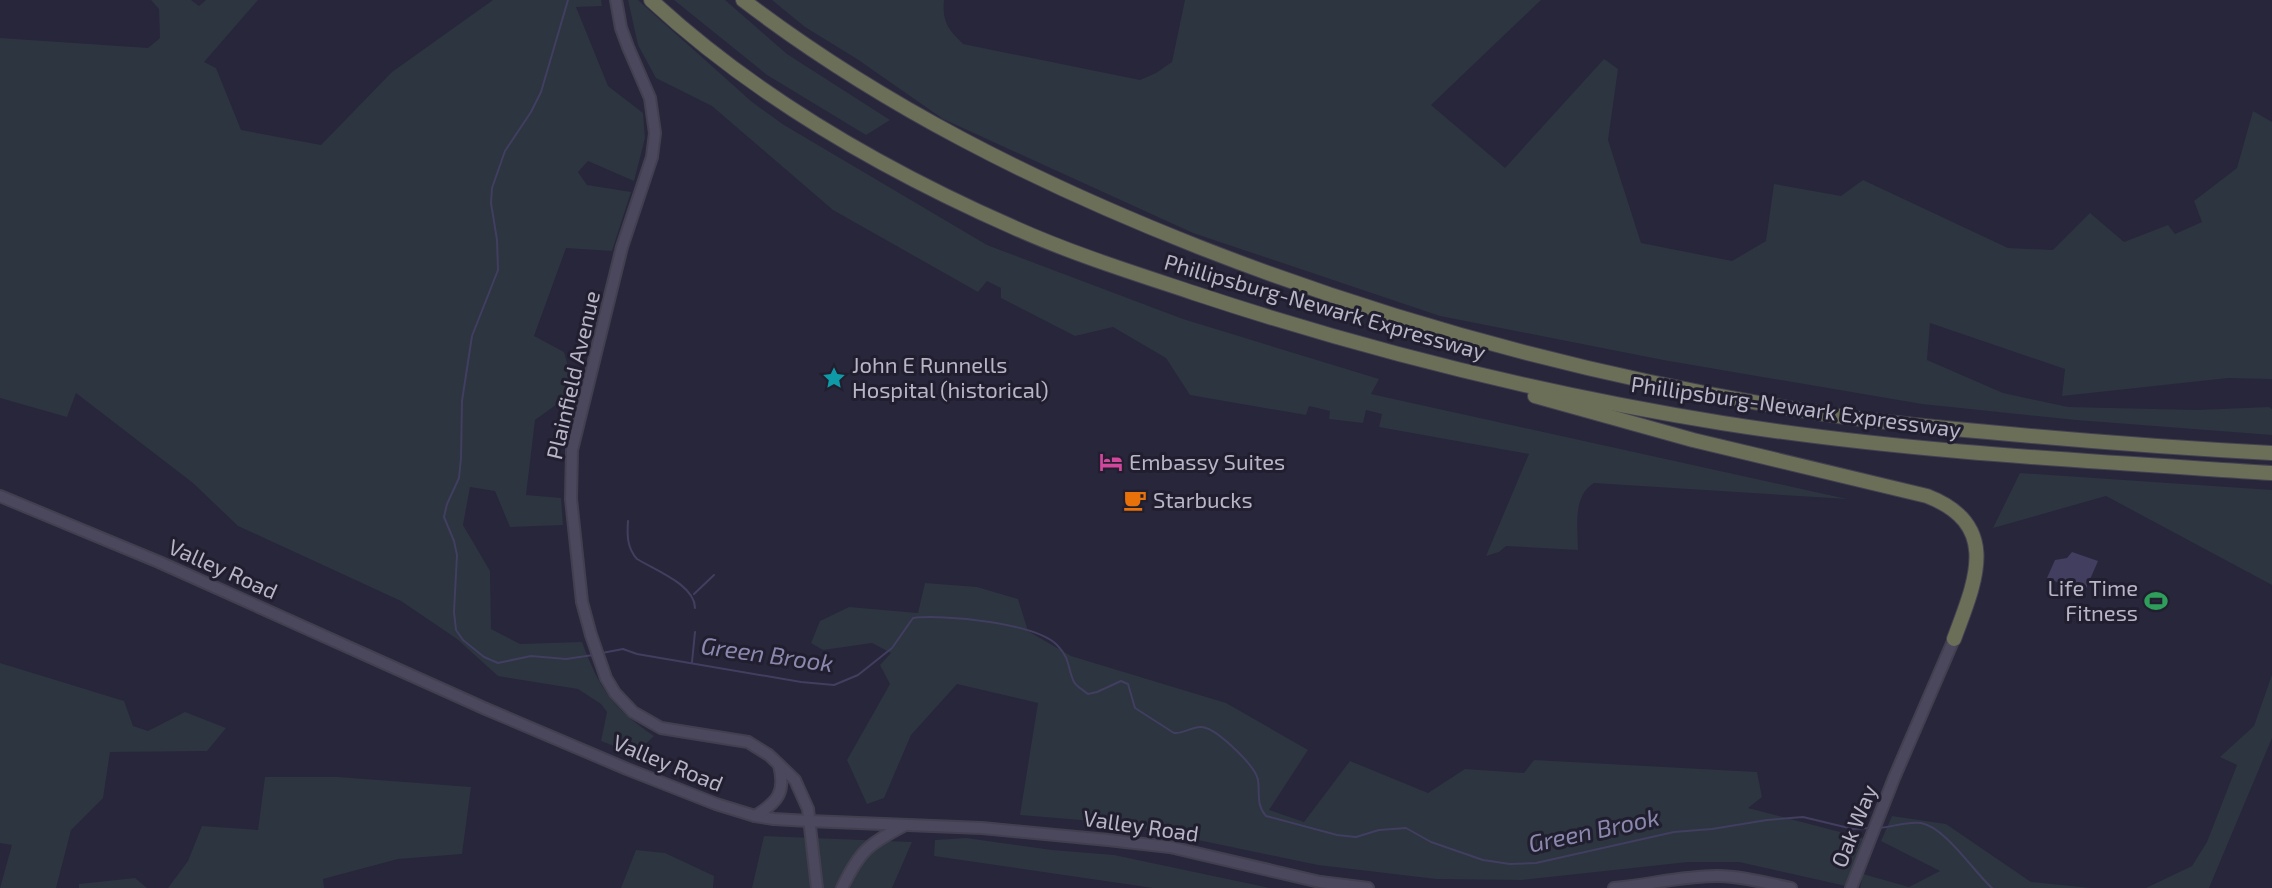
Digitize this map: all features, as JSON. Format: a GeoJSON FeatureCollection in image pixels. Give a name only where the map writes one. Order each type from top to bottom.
{"type":"FeatureCollection","features":[{"type":"Feature","properties":{"kind":"highway","name":"Phillipsburg-Newark Expressway"},"geometry":{"type":"LineString","coordinates":[[651,0],[744,78],[842,141],[1017,229],[1126,270],[1239,308],[1409,358],[1552,391],[1714,422],[1882,444],[1980,453],[2272,472]]}},
{"type":"Feature","properties":{"kind":"highway","name":"Phillipsburg-Newark Expressway"},"geometry":{"type":"LineString","coordinates":[[743,0],[852,76],[940,129],[1009,165],[1154,229],[1278,278],[1434,327],[1641,380],[1818,413],[1898,424],[2016,435],[2272,453]]}},
{"type":"Feature","properties":{"kind":"highway"},"geometry":{"type":"LineString","coordinates":[[1504,380],[1523,393],[1632,424],[1942,501],[1961,516],[1968,525],[1977,553],[1974,580],[1954,639]]}},
{"type":"Feature","properties":{"kind":"main road","name":"Plainfield Avenue"},"geometry":{"type":"LineString","coordinates":[[616,0],[621,28],[650,98],[655,133],[652,157],[622,247],[573,450],[570,483],[582,602],[599,661],[615,693],[633,712],[661,728],[676,732],[748,742],[759,747],[778,762],[795,780],[801,791],[809,821],[817,888]]}},
{"type":"Feature","properties":{"kind":"main road","name":"Valley Road"},"geometry":{"type":"LineString","coordinates":[[0,496],[159,562],[486,709],[627,769],[716,804],[755,816],[809,821],[982,828],[1170,847],[1320,882],[1368,888]]}},
{"type":"Feature","properties":{"kind":"main road","name":"Oak Way"},"geometry":{"type":"LineString","coordinates":[[1851,888],[1894,778],[1954,639]]}},
{"type":"Feature","properties":{"kind":"main road"},"geometry":{"type":"LineString","coordinates":[[755,816],[771,805],[780,795],[782,777],[778,762]]}},
{"type":"Feature","properties":{"kind":"main road"},"geometry":{"type":"LineString","coordinates":[[842,888],[854,863],[863,851],[872,843],[907,824]]}},
{"type":"Feature","properties":{"kind":"main road"},"geometry":{"type":"LineString","coordinates":[[1614,888],[1693,877],[1718,876],[1749,879],[1791,888]]}},
{"type":"Feature","properties":{"kind":"shaded area"},"geometry":{"type":"Polygon","coordinates":[[[151,0],[191,0],[199,6],[206,0],[258,0],[204,62],[216,68],[241,130],[321,145],[392,72],[493,0],[601,0],[602,6],[576,7],[608,86],[643,113],[645,138],[634,181],[588,161],[578,172],[587,185],[631,192],[612,251],[566,248],[534,336],[564,352],[575,391],[535,420],[526,495],[561,498],[563,525],[510,527],[495,491],[470,487],[463,525],[490,571],[491,629],[520,644],[582,642],[595,673],[609,696],[628,716],[654,736],[635,754],[601,741],[607,712],[601,704],[578,689],[498,676],[457,639],[401,601],[238,526],[193,483],[76,393],[67,417],[0,398],[0,38],[148,48],[160,38],[159,9],[151,0]]]}},
{"type":"Feature","properties":{"kind":"shaded area"},"geometry":{"type":"Polygon","coordinates":[[[628,0],[638,0],[752,102],[784,125],[987,245],[1183,319],[1379,379],[1371,394],[1847,499],[1594,483],[1582,496],[1579,504],[1578,550],[1506,546],[1499,552],[1486,556],[1529,454],[1379,427],[1382,414],[1366,410],[1363,423],[1329,419],[1330,411],[1309,406],[1306,415],[1190,395],[1166,358],[1113,327],[1075,336],[1001,298],[1001,288],[987,281],[978,292],[833,210],[712,106],[656,78],[638,45],[628,0]]]}},
{"type":"Feature","properties":{"kind":"shaded area"},"geometry":{"type":"Polygon","coordinates":[[[674,0],[725,0],[787,54],[890,120],[866,135],[767,75],[674,0]]]}},
{"type":"Feature","properties":{"kind":"shaded area"},"geometry":{"type":"Polygon","coordinates":[[[772,0],[944,0],[947,25],[963,44],[1140,80],[1172,62],[1185,0],[1541,0],[1431,105],[1505,168],[1604,59],[1618,69],[1608,140],[1641,243],[1732,261],[1766,241],[1774,184],[1841,196],[1863,180],[2008,248],[2053,250],[2090,213],[2124,242],[2168,225],[2175,234],[2202,222],[2194,201],[2237,168],[2253,111],[2272,122],[2272,379],[2228,378],[2062,396],[2065,369],[1930,323],[1927,360],[2003,393],[2068,407],[2197,410],[2269,407],[2272,409],[2272,435],[2076,420],[1922,404],[1663,360],[1440,316],[1193,233],[943,119],[857,59],[805,27],[772,0]]]}},
{"type":"Feature","properties":{"kind":"shaded area"},"geometry":{"type":"Polygon","coordinates":[[[2020,473],[2272,490],[2272,585],[2106,496],[1993,528],[2020,473]]]}},
{"type":"Feature","properties":{"kind":"shaded area"},"geometry":{"type":"Polygon","coordinates":[[[2072,552],[2098,561],[2084,593],[2047,578],[2055,560],[2067,558],[2072,552]]]}},
{"type":"Feature","properties":{"kind":"shaded area"},"geometry":{"type":"Polygon","coordinates":[[[925,583],[977,587],[1018,599],[1028,631],[1071,656],[1226,703],[1308,750],[1269,810],[1304,822],[1350,761],[1428,793],[1465,769],[1524,773],[1534,760],[1757,772],[1762,797],[1748,808],[1863,838],[1846,886],[1739,862],[1688,862],[1522,880],[1436,879],[1318,865],[1117,823],[1020,815],[1038,703],[957,684],[911,735],[884,798],[867,804],[847,760],[890,684],[880,665],[891,653],[872,643],[823,650],[811,643],[820,621],[849,607],[918,613],[925,583]]]}},
{"type":"Feature","properties":{"kind":"shaded area"},"geometry":{"type":"Polygon","coordinates":[[[0,663],[124,701],[133,726],[148,731],[185,712],[226,728],[207,751],[110,752],[103,798],[71,830],[56,888],[0,888],[12,845],[0,843],[0,663]]]}},
{"type":"Feature","properties":{"kind":"shaded area"},"geometry":{"type":"Polygon","coordinates":[[[2272,675],[2272,738],[2209,888],[2146,888],[2192,866],[2207,842],[2237,765],[2220,757],[2254,726],[2272,675]]]}},
{"type":"Feature","properties":{"kind":"shaded area"},"geometry":{"type":"Polygon","coordinates":[[[265,777],[338,777],[471,787],[462,854],[398,859],[323,879],[324,888],[168,888],[188,861],[202,826],[258,830],[265,777]]]}},
{"type":"Feature","properties":{"kind":"shaded area"},"geometry":{"type":"Polygon","coordinates":[[[1892,816],[1946,824],[2031,882],[2091,888],[1860,888],[1863,874],[1909,887],[1940,871],[1881,841],[1892,816]]]}},
{"type":"Feature","properties":{"kind":"shaded area"},"geometry":{"type":"Polygon","coordinates":[[[764,836],[912,842],[892,888],[752,888],[764,836]]]}},
{"type":"Feature","properties":{"kind":"shaded area"},"geometry":{"type":"Polygon","coordinates":[[[966,838],[1052,850],[1114,855],[1270,888],[1153,888],[934,856],[935,840],[966,838]]]}},
{"type":"Feature","properties":{"kind":"shaded area"},"geometry":{"type":"Polygon","coordinates":[[[636,850],[665,853],[714,876],[713,888],[621,888],[636,850]]]}},
{"type":"Feature","properties":{"kind":"shaded area"},"geometry":{"type":"Polygon","coordinates":[[[135,878],[147,888],[79,888],[79,884],[135,878]]]}},
{"type":"Feature","properties":{"kind":"waterway","name":"Green Brook"},"geometry":{"type":"LineString","coordinates":[[568,0],[541,92],[531,112],[505,151],[492,188],[491,203],[497,240],[498,270],[472,336],[462,401],[459,478],[447,504],[444,517],[457,555],[454,612],[456,630],[463,640],[484,657],[498,663],[531,656],[566,659],[593,655]]}},
{"type":"Feature","properties":{"kind":"waterway"},"geometry":{"type":"LineString","coordinates":[[628,521],[628,541],[637,559],[681,585],[693,600],[695,608]]}},
{"type":"Feature","properties":{"kind":"waterway"},"geometry":{"type":"LineString","coordinates":[[694,594],[714,575]]}},
{"type":"Feature","properties":{"kind":"waterway","name":"Green Brook"},"geometry":{"type":"LineString","coordinates":[[602,653],[623,649],[637,654],[801,682],[834,685],[858,675],[892,648],[913,618],[945,617],[1010,626],[1046,637],[1057,645],[1067,659],[1074,682],[1088,694],[1121,681],[1128,684],[1135,708],[1174,733],[1202,727],[1219,736],[1244,758],[1256,774],[1260,803],[1266,816],[1337,835],[1356,837],[1379,830],[1406,828],[1431,842],[1483,860],[1510,864],[1536,863],[1674,832],[1712,829],[1767,820],[1803,817],[1853,829],[1870,828]]}},
{"type":"Feature","properties":{"kind":"waterway"},"geometry":{"type":"LineString","coordinates":[[692,662],[695,632]]}},
{"type":"Feature","properties":{"kind":"waterway","name":"Green Brook"},"geometry":{"type":"LineString","coordinates":[[1879,828],[1905,823],[1921,823],[1930,826],[1949,841],[1992,888]]}},
{"type":"Feature","properties":{"kind":"place","name":"John E Runnells Hospital (historical)"},"geometry":{"type":"Point","coordinates":[834,378]}},
{"type":"Feature","properties":{"kind":"place","name":"Embassy Suites"},"geometry":{"type":"Point","coordinates":[1111,462]}},
{"type":"Feature","properties":{"kind":"place","name":"Starbucks"},"geometry":{"type":"Point","coordinates":[1135,500]}},
{"type":"Feature","properties":{"kind":"place","name":"Life Time Fitness"},"geometry":{"type":"Point","coordinates":[2156,601]}}]}
